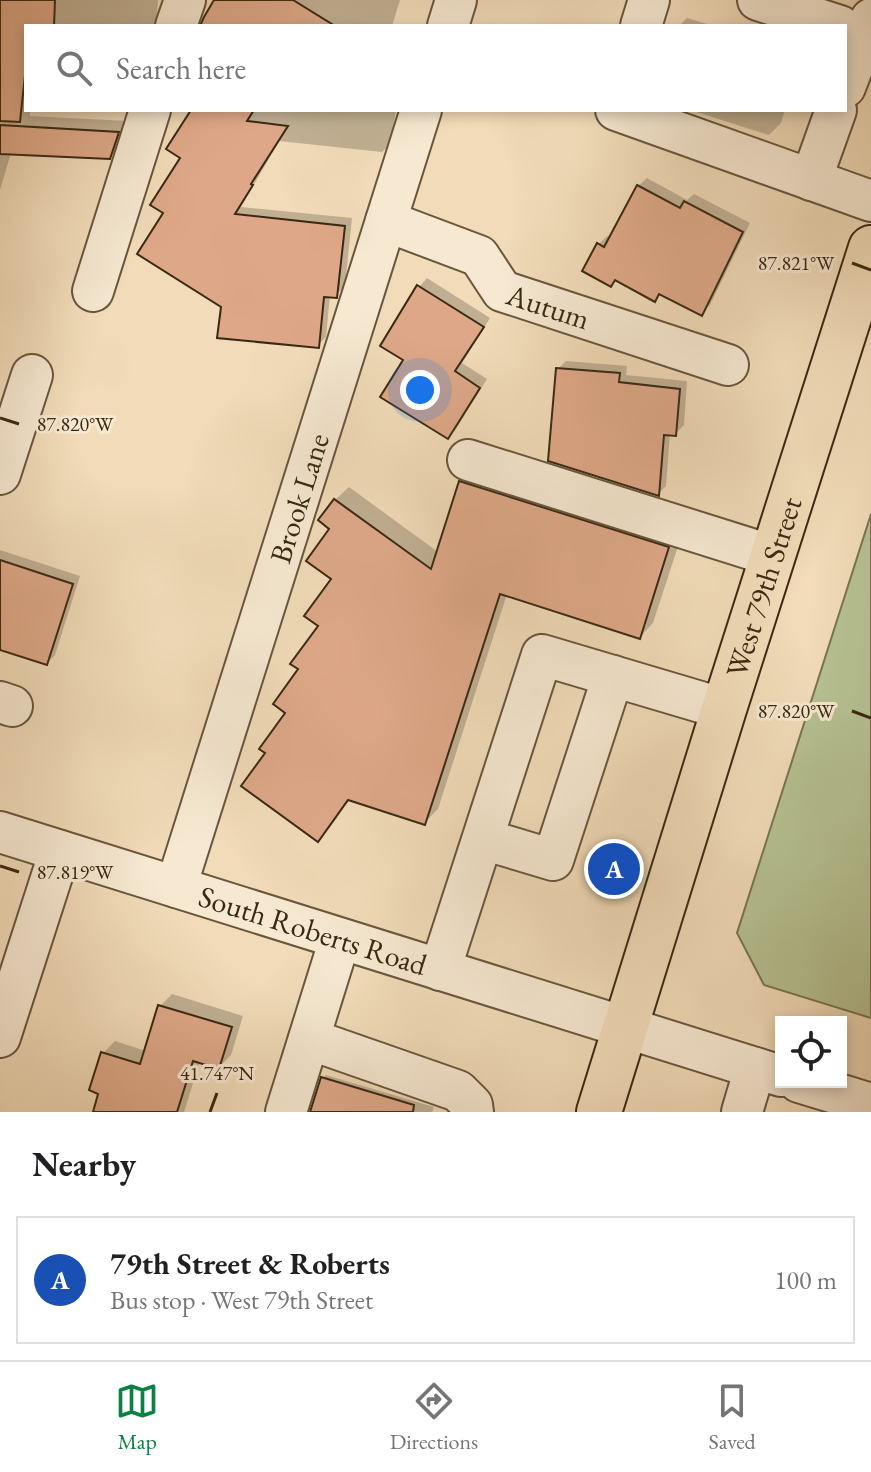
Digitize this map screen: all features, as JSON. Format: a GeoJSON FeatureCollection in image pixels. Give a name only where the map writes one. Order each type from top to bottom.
{"type":"FeatureCollection","features":[{"type":"Feature","properties":{"kind":"main road","name":"West 79th Street"},"geometry":{"type":"LineString","coordinates":[[599,1112],[871,248]]}},
{"type":"Feature","properties":{"kind":"street"},"geometry":{"type":"LineString","coordinates":[[177,24],[185,0]]}},
{"type":"Feature","properties":{"kind":"street"},"geometry":{"type":"LineString","coordinates":[[449,24],[456,0]]}},
{"type":"Feature","properties":{"kind":"street"},"geometry":{"type":"LineString","coordinates":[[642,24],[649,0]]}},
{"type":"Feature","properties":{"kind":"street"},"geometry":{"type":"LineString","coordinates":[[758,0],[842,24]]}},
{"type":"Feature","properties":{"kind":"street"},"geometry":{"type":"LineString","coordinates":[[847,79],[859,29]]}},
{"type":"Feature","properties":{"kind":"street"},"geometry":{"type":"LineString","coordinates":[[93,291],[149,112]]}},
{"type":"Feature","properties":{"kind":"street","name":"Brook Lane"},"geometry":{"type":"LineString","coordinates":[[176,887],[420,112]]}},
{"type":"Feature","properties":{"kind":"street"},"geometry":{"type":"LineString","coordinates":[[622,112],[871,201]]}},
{"type":"Feature","properties":{"kind":"street"},"geometry":{"type":"LineString","coordinates":[[811,180],[835,112]]}},
{"type":"Feature","properties":{"kind":"street","name":"Autum"},"geometry":{"type":"LineString","coordinates":[[386,221],[479,256],[502,291],[728,365]]}},
{"type":"Feature","properties":{"kind":"street"},"geometry":{"type":"LineString","coordinates":[[0,474],[32,375]]}},
{"type":"Feature","properties":{"kind":"street"},"geometry":{"type":"LineString","coordinates":[[468,460],[773,556]]}},
{"type":"Feature","properties":{"kind":"street"},"geometry":{"type":"LineString","coordinates":[[440,970],[542,655],[724,709]]}},
{"type":"Feature","properties":{"kind":"street"},"geometry":{"type":"LineString","coordinates":[[483,839],[553,860],[613,676]]}},
{"type":"Feature","properties":{"kind":"street","name":"South Roberts Road"},"geometry":{"type":"LineString","coordinates":[[0,832],[768,1072]]}},
{"type":"Feature","properties":{"kind":"street"},"geometry":{"type":"LineString","coordinates":[[0,1037],[60,851]]}},
{"type":"Feature","properties":{"kind":"street"},"geometry":{"type":"LineString","coordinates":[[286,1112],[340,939]]}},
{"type":"Feature","properties":{"kind":"street"},"geometry":{"type":"LineString","coordinates":[[309,1039],[458,1091],[472,1105],[473,1112]]}},
{"type":"Feature","properties":{"kind":"street"},"geometry":{"type":"LineString","coordinates":[[742,1112],[768,1072]]}},
{"type":"Feature","properties":{"kind":"street"},"geometry":{"type":"LineString","coordinates":[[816,1088],[869,1107]]}},
{"type":"Feature","properties":{"kind":"green space"},"geometry":{"type":"Polygon","coordinates":[[[871,514],[871,1018],[764,985],[737,933],[871,514]]]}},
{"type":"Feature","properties":{"kind":"building"},"geometry":{"type":"Polygon","coordinates":[[[0,0],[55,0],[54,24],[24,24],[24,85],[20,122],[0,121],[0,0]]]}},
{"type":"Feature","properties":{"kind":"building"},"geometry":{"type":"Polygon","coordinates":[[[214,0],[293,0],[332,24],[201,24],[214,0]]]}},
{"type":"Feature","properties":{"kind":"building"},"geometry":{"type":"Polygon","coordinates":[[[190,112],[253,112],[247,121],[288,126],[235,214],[345,226],[337,298],[324,297],[319,348],[217,338],[221,307],[137,254],[163,213],[150,205],[180,158],[166,149],[190,112]]]}},
{"type":"Feature","properties":{"kind":"building"},"geometry":{"type":"Polygon","coordinates":[[[0,125],[119,132],[110,159],[0,154],[0,125]]]}},
{"type":"Feature","properties":{"kind":"building"},"geometry":{"type":"Polygon","coordinates":[[[637,185],[680,208],[684,201],[743,232],[702,316],[659,294],[655,302],[615,280],[611,287],[582,271],[597,243],[604,247],[637,185]]]}},
{"type":"Feature","properties":{"kind":"building"},"geometry":{"type":"Polygon","coordinates":[[[417,285],[484,327],[455,371],[480,388],[448,439],[380,397],[403,360],[380,346],[417,285]]]}},
{"type":"Feature","properties":{"kind":"building"},"geometry":{"type":"Polygon","coordinates":[[[556,368],[620,373],[619,382],[680,389],[676,436],[664,435],[659,496],[548,461],[556,368]]]}},
{"type":"Feature","properties":{"kind":"building"},"geometry":{"type":"Polygon","coordinates":[[[459,481],[669,547],[640,639],[500,594],[425,825],[348,800],[318,842],[241,786],[265,753],[259,749],[285,713],[273,704],[298,669],[290,664],[318,626],[304,616],[331,579],[306,561],[329,529],[318,520],[334,499],[431,569],[459,481]]]}},
{"type":"Feature","properties":{"kind":"building"},"geometry":{"type":"Polygon","coordinates":[[[0,560],[73,584],[47,665],[0,650],[0,560]]]}},
{"type":"Feature","properties":{"kind":"building"},"geometry":{"type":"Polygon","coordinates":[[[158,1005],[232,1027],[219,1069],[193,1061],[177,1112],[93,1112],[98,1094],[89,1090],[101,1052],[140,1064],[158,1005]]]}},
{"type":"Feature","properties":{"kind":"building"},"geometry":{"type":"Polygon","coordinates":[[[321,1077],[414,1105],[413,1112],[310,1112],[321,1077]]]}},
{"type":"Feature","properties":{"kind":"place","name":"79th Street & Roberts"},"geometry":{"type":"Point","coordinates":[614,869]}}]}
